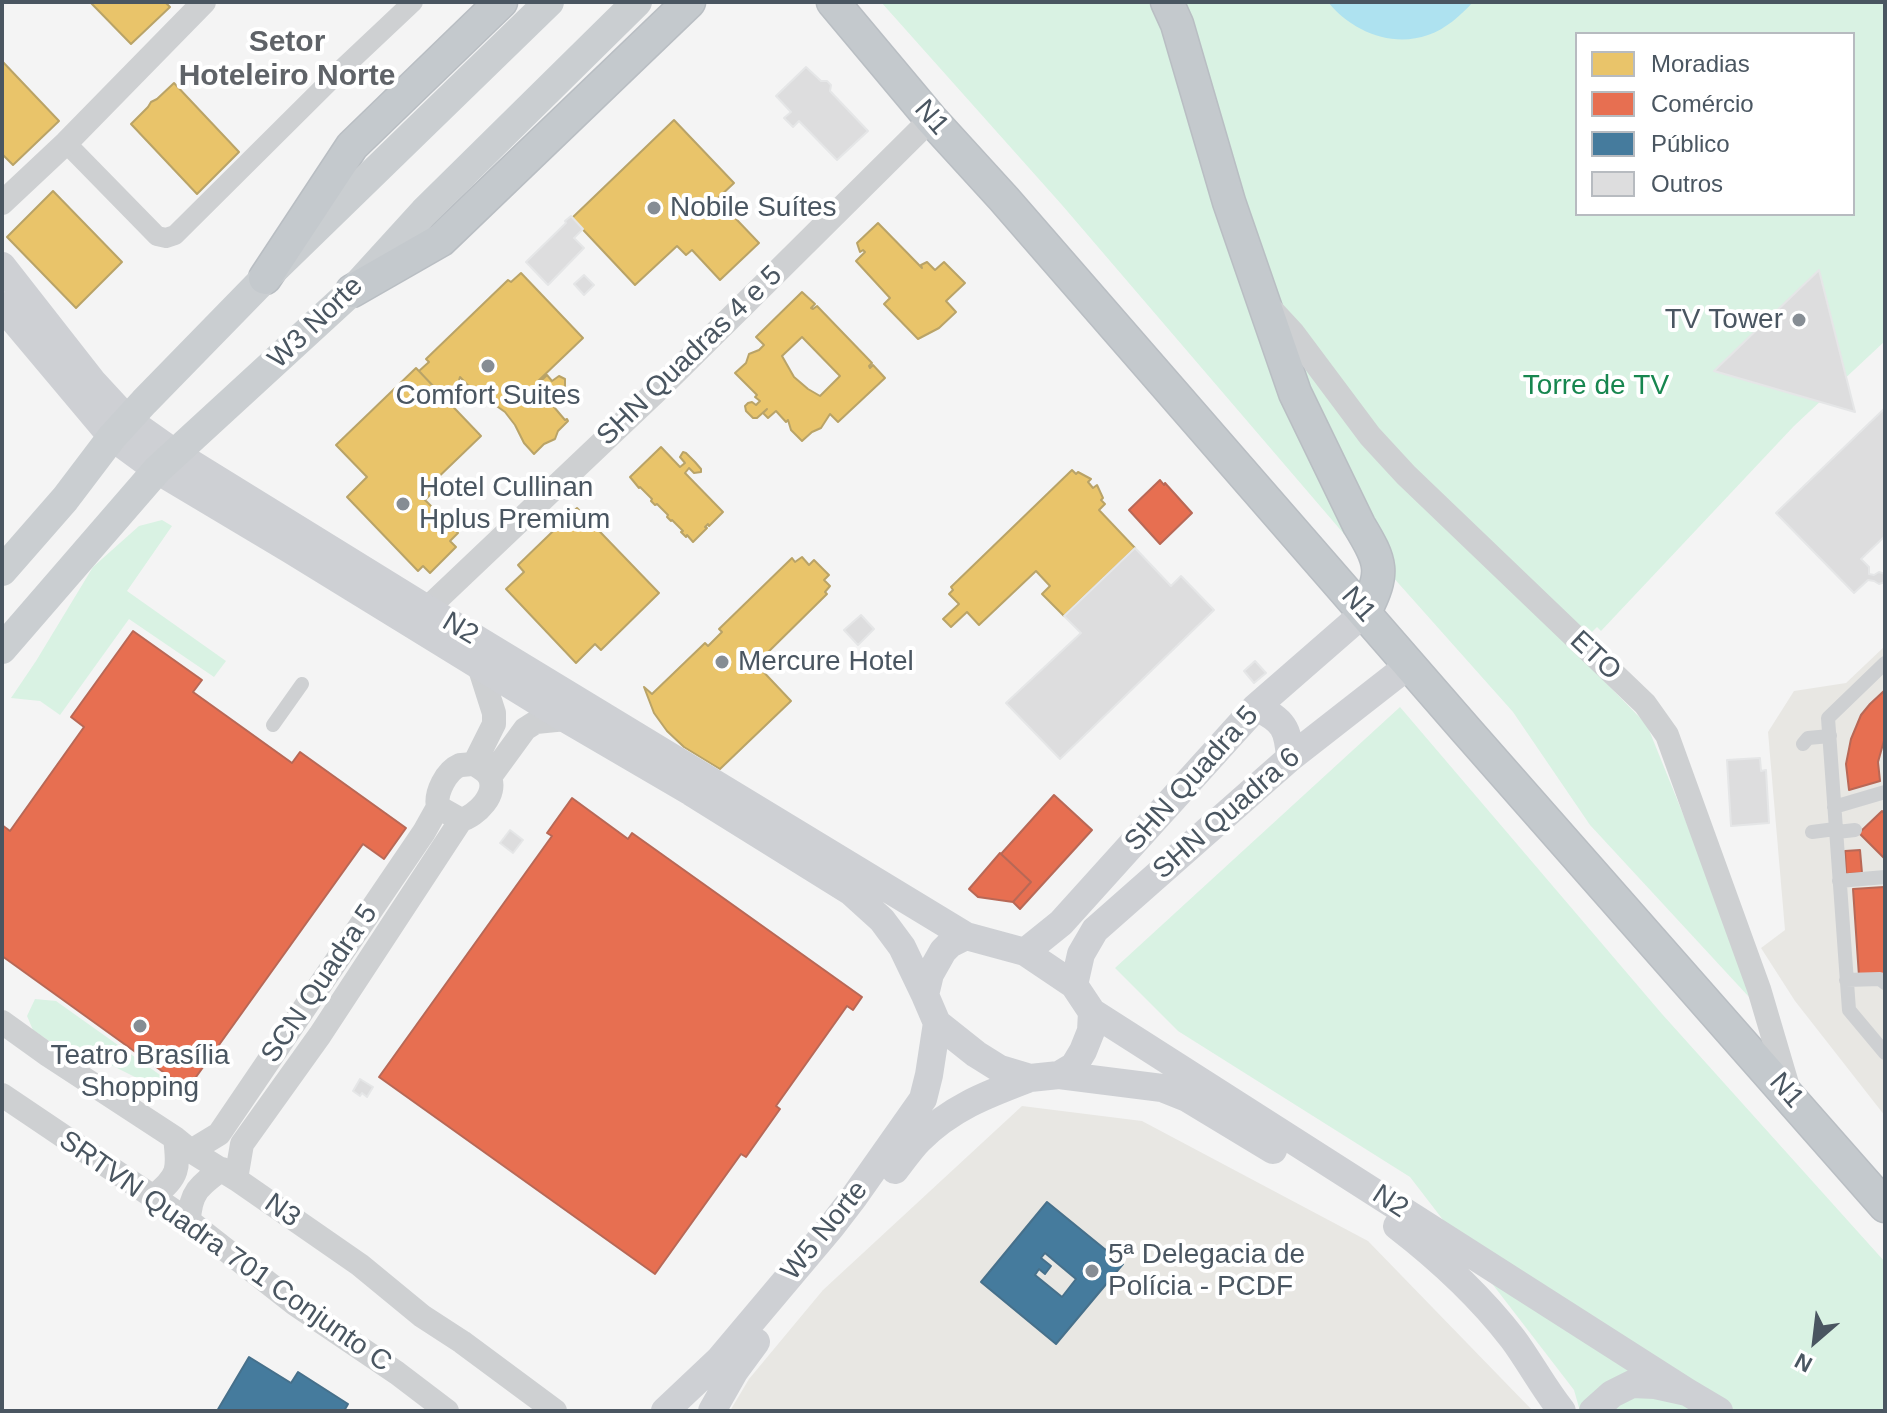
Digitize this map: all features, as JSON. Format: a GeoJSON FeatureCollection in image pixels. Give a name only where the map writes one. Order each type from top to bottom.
{"type":"FeatureCollection","features":[{"type":"Feature","properties":{"kind":"highway"},"geometry":{"type":"LineString","coordinates":[[265,278],[352,146],[501,2]]}},
{"type":"Feature","properties":{"kind":"highway"},"geometry":{"type":"LineString","coordinates":[[352,291],[441,240],[689,2]]}},
{"type":"Feature","properties":{"kind":"highway","name":"N1"},"geometry":{"type":"LineString","coordinates":[[833,2],[931,119],[1885,1206]]}},
{"type":"Feature","properties":{"kind":"highway"},"geometry":{"type":"LineString","coordinates":[[1167,2],[1177,24],[1229,202],[1295,393],[1370,544],[1380,571],[1376,590],[1365,612]]}},
{"type":"Feature","properties":{"kind":"main road"},"geometry":{"type":"LineString","coordinates":[[2,571],[65,499],[120,428],[265,278],[549,2]]}},
{"type":"Feature","properties":{"kind":"main road","name":"W3 Norte"},"geometry":{"type":"LineString","coordinates":[[4,643],[166,462],[352,291],[424,212],[637,2]]}},
{"type":"Feature","properties":{"kind":"main road","name":"N2"},"geometry":{"type":"LineString","coordinates":[[2,266],[8,294],[92,381],[120,428],[166,462],[419,616],[966,936]]}},
{"type":"Feature","properties":{"kind":"main road","name":"SHN Quadra 5"},"geometry":{"type":"LineString","coordinates":[[1025,952],[1061,923],[1256,707],[1365,612]]}},
{"type":"Feature","properties":{"kind":"main road","name":"N2"},"geometry":{"type":"LineString","coordinates":[[419,616],[479,666],[850,891],[882,920],[902,947],[925,995]]}},
{"type":"Feature","properties":{"kind":"main road","name":"SHN Quadra 6"},"geometry":{"type":"LineString","coordinates":[[1074,985],[1081,954],[1095,930],[1290,758],[1409,665]]}},
{"type":"Feature","properties":{"kind":"main road"},"geometry":{"type":"LineString","coordinates":[[1256,707],[1272,715],[1286,728],[1290,758]]}},
{"type":"Feature","properties":{"kind":"main road"},"geometry":{"type":"LineString","coordinates":[[966,936],[1025,952],[1074,985],[1092,1012],[1091,1031],[1083,1051],[1074,1066],[1059,1075],[1030,1078],[1000,1069],[937,1023],[925,995],[930,974],[943,951],[966,936]]}},
{"type":"Feature","properties":{"kind":"main road","name":"N2"},"geometry":{"type":"LineString","coordinates":[[1092,1012],[1719,1411]]}},
{"type":"Feature","properties":{"kind":"main road","name":"W5 Norte"},"geometry":{"type":"LineString","coordinates":[[665,1411],[719,1360],[831,1227],[906,1124],[923,1099],[937,1023]]}},
{"type":"Feature","properties":{"kind":"main road","name":"N2"},"geometry":{"type":"LineString","coordinates":[[1059,1075],[1162,1088],[1187,1098],[1397,1226],[1437,1256],[1472,1291],[1512,1339],[1562,1411]]}},
{"type":"Feature","properties":{"kind":"main road","name":"W5 Norte"},"geometry":{"type":"LineString","coordinates":[[712,1411],[734,1372],[765,1329],[831,1257],[917,1142],[941,1120],[966,1104],[1030,1078]]}},
{"type":"Feature","properties":{"kind":"main road"},"geometry":{"type":"LineString","coordinates":[[1593,1411],[1612,1394],[1632,1384],[1687,1392]]}},
{"type":"Feature","properties":{"kind":"street"},"geometry":{"type":"LineString","coordinates":[[2,203],[66,143],[204,2]]}},
{"type":"Feature","properties":{"kind":"street"},"geometry":{"type":"LineString","coordinates":[[66,143],[157,236],[166,238],[175,235],[413,2]]}},
{"type":"Feature","properties":{"kind":"street","name":"SHN Quadras 4 e 5"},"geometry":{"type":"LineString","coordinates":[[419,616],[666,382],[931,119]]}},
{"type":"Feature","properties":{"kind":"street","name":"ETO"},"geometry":{"type":"LineString","coordinates":[[1261,299],[1293,333],[1370,436],[1406,475],[1645,704],[1667,735],[1759,989],[1790,1096]]}},
{"type":"Feature","properties":{"kind":"street"},"geometry":{"type":"LineString","coordinates":[[1883,1047],[1849,1010],[1854,979],[1837,936],[1839,881],[1828,718],[1885,663]]}},
{"type":"Feature","properties":{"kind":"street"},"geometry":{"type":"LineString","coordinates":[[189,1221],[189,1208],[195,1191],[204,1182],[229,1174],[242,1144],[320,1035],[461,820],[481,809],[491,790],[482,770],[494,713],[479,666]]}},
{"type":"Feature","properties":{"kind":"street"},"geometry":{"type":"LineString","coordinates":[[273,725],[302,684]]}},
{"type":"Feature","properties":{"kind":"street"},"geometry":{"type":"LineString","coordinates":[[482,770],[536,722],[566,719]]}},
{"type":"Feature","properties":{"kind":"street"},"geometry":{"type":"LineString","coordinates":[[1803,744],[1808,738],[1830,736]]}},
{"type":"Feature","properties":{"kind":"street"},"geometry":{"type":"LineString","coordinates":[[461,820],[438,807],[436,798],[442,784],[461,765],[482,770]]}},
{"type":"Feature","properties":{"kind":"street"},"geometry":{"type":"LineString","coordinates":[[1834,807],[1884,792]]}},
{"type":"Feature","properties":{"kind":"street","name":"SCN Quadra 5"},"geometry":{"type":"LineString","coordinates":[[183,1144],[219,1134],[438,807]]}},
{"type":"Feature","properties":{"kind":"street"},"geometry":{"type":"LineString","coordinates":[[1812,832],[1855,830]]}},
{"type":"Feature","properties":{"kind":"street"},"geometry":{"type":"LineString","coordinates":[[1839,881],[1885,877]]}},
{"type":"Feature","properties":{"kind":"street"},"geometry":{"type":"LineString","coordinates":[[1854,979],[1880,979],[1885,983]]}},
{"type":"Feature","properties":{"kind":"street","name":"N3"},"geometry":{"type":"LineString","coordinates":[[2,1022],[360,1265],[422,1316],[555,1411]]}},
{"type":"Feature","properties":{"kind":"street","name":"SRTVN Quadra 701 Conjunto C"},"geometry":{"type":"LineString","coordinates":[[2,1095],[154,1196],[295,1304],[447,1411]]}},
{"type":"Feature","properties":{"kind":"street"},"geometry":{"type":"LineString","coordinates":[[154,1196],[173,1179],[183,1144]]}},
{"type":"Feature","properties":{"kind":"shaded area"},"geometry":{"type":"Polygon","coordinates":[[[1885,646],[1885,1116],[1795,1001],[1761,948],[1785,930],[1768,732],[1794,691],[1846,683],[1885,646]]]}},
{"type":"Feature","properties":{"kind":"shaded area"},"geometry":{"type":"Polygon","coordinates":[[[1022,1106],[1142,1121],[1368,1241],[1533,1411],[730,1411],[749,1379],[823,1290],[1022,1106]]]}},
{"type":"Feature","properties":{"kind":"green space","name":"Torre de TV"},"geometry":{"type":"Polygon","coordinates":[[[881,2],[1885,2],[1885,341],[1794,426],[1601,631],[1597,627],[1574,650],[1647,725],[1744,965],[1749,997],[1590,825],[1513,712],[1359,539],[1374,569],[1062,205],[881,2]]]}},
{"type":"Feature","properties":{"kind":"green space"},"geometry":{"type":"Polygon","coordinates":[[[162,520],[172,526],[127,591],[226,661],[214,677],[129,619],[60,715],[40,701],[11,698],[93,567],[139,526],[162,520]]]}},
{"type":"Feature","properties":{"kind":"green space"},"geometry":{"type":"Polygon","coordinates":[[[1400,707],[1662,1014],[1885,1262],[1885,1411],[1580,1411],[1574,1390],[1410,1177],[1178,1031],[1115,968],[1400,707]]]}},
{"type":"Feature","properties":{"kind":"green space"},"geometry":{"type":"Polygon","coordinates":[[[35,999],[56,1001],[177,1087],[171,1095],[103,1061],[70,1055],[33,1030],[27,1016],[35,999]]]}},
{"type":"Feature","properties":{"kind":"water"},"geometry":{"type":"Polygon","coordinates":[[[1328,2],[1473,2],[1441,29],[1414,39],[1400,39],[1360,29],[1328,2]]]}},
{"type":"Feature","properties":{"kind":"building: Moradias"},"geometry":{"type":"Polygon","coordinates":[[[90,2],[165,2],[170,7],[131,44],[90,2]]]}},
{"type":"Feature","properties":{"kind":"building: Moradias"},"geometry":{"type":"Polygon","coordinates":[[[2,61],[59,121],[13,165],[2,154],[2,61]]]}},
{"type":"Feature","properties":{"kind":"building: Moradias"},"geometry":{"type":"Polygon","coordinates":[[[174,83],[239,152],[197,194],[131,124],[174,83]]]}},
{"type":"Feature","properties":{"kind":"building: Moradias","name":"Nobile Suítes"},"geometry":{"type":"Polygon","coordinates":[[[674,120],[734,183],[717,199],[759,243],[720,280],[692,250],[686,255],[677,246],[635,285],[572,218],[674,120]]]}},
{"type":"Feature","properties":{"kind":"building: Moradias"},"geometry":{"type":"Polygon","coordinates":[[[53,191],[122,262],[76,308],[7,237],[53,191]]]}},
{"type":"Feature","properties":{"kind":"building: Moradias"},"geometry":{"type":"Polygon","coordinates":[[[878,223],[922,268],[921,265],[927,262],[935,270],[944,262],[965,283],[946,301],[956,312],[939,328],[918,339],[884,304],[890,298],[856,261],[865,252],[860,252],[857,243],[878,223]]]}},
{"type":"Feature","properties":{"kind":"building: Moradias","name":"Comfort Suites"},"geometry":{"type":"Polygon","coordinates":[[[521,273],[583,338],[537,382],[547,375],[552,381],[559,376],[565,379],[565,386],[548,400],[568,421],[555,439],[534,454],[505,412],[478,396],[460,377],[454,397],[448,402],[419,371],[429,362],[426,359],[508,280],[511,282],[521,273]]]}},
{"type":"Feature","properties":{"kind":"building: Moradias"},"geometry":{"type":"Polygon","coordinates":[[[802,292],[815,304],[811,308],[817,306],[872,363],[870,368],[873,365],[885,378],[838,422],[830,414],[821,428],[802,441],[791,430],[788,420],[786,422],[776,411],[768,418],[763,413],[767,409],[753,418],[746,411],[748,403],[756,405],[760,401],[735,373],[746,363],[749,354],[764,345],[756,337],[802,292]],[[802,337],[782,356],[794,377],[820,396],[840,376],[802,337]]]}},
{"type":"Feature","properties":{"kind":"building: Moradias"},"geometry":{"type":"Polygon","coordinates":[[[416,368],[481,436],[427,488],[432,493],[425,500],[458,533],[450,541],[456,547],[430,573],[423,566],[418,571],[347,497],[367,477],[336,445],[416,368]]]}},
{"type":"Feature","properties":{"kind":"building: Moradias"},"geometry":{"type":"Polygon","coordinates":[[[661,447],[680,467],[685,463],[680,457],[683,452],[695,462],[701,472],[694,473],[689,468],[685,473],[723,512],[693,542],[630,477],[661,447]]]}},
{"type":"Feature","properties":{"kind":"building: Moradias"},"geometry":{"type":"Polygon","coordinates":[[[1072,470],[1091,479],[1088,482],[1093,488],[1097,485],[1105,504],[1099,510],[1135,548],[1064,616],[1042,594],[1050,586],[1036,571],[979,625],[967,612],[951,627],[943,619],[959,604],[949,594],[953,590],[951,587],[1072,470]]]}},
{"type":"Feature","properties":{"kind":"building: Moradias"},"geometry":{"type":"Polygon","coordinates":[[[577,508],[659,593],[601,650],[595,644],[576,663],[506,589],[524,572],[518,565],[577,508]]]}},
{"type":"Feature","properties":{"kind":"building: Moradias","name":"Mercure Hotel"},"geometry":{"type":"Polygon","coordinates":[[[802,557],[809,565],[814,560],[829,575],[824,580],[830,586],[825,592],[827,594],[756,664],[791,701],[720,769],[684,747],[667,731],[654,713],[644,687],[652,694],[705,643],[708,646],[722,632],[719,629],[792,558],[795,562],[802,557]]]}},
{"type":"Feature","properties":{"kind":"building: Comércio"},"geometry":{"type":"Polygon","coordinates":[[[1160,480],[1192,513],[1160,544],[1129,510],[1160,480]]]}},
{"type":"Feature","properties":{"kind":"building: Comércio"},"geometry":{"type":"Polygon","coordinates":[[[133,631],[202,680],[193,692],[292,763],[300,752],[406,828],[384,859],[363,844],[196,1077],[200,1080],[191,1092],[2,956],[2,825],[10,831],[84,727],[71,717],[133,631]]]}},
{"type":"Feature","properties":{"kind":"building: Comércio"},"geometry":{"type":"Polygon","coordinates":[[[1885,690],[1885,737],[1878,762],[1880,781],[1849,790],[1846,764],[1851,739],[1861,715],[1885,690]]]}},
{"type":"Feature","properties":{"kind":"building: Comércio"},"geometry":{"type":"Polygon","coordinates":[[[1054,795],[1092,830],[1020,909],[1013,902],[1031,882],[1001,854],[1054,795]]]}},
{"type":"Feature","properties":{"kind":"building: Comércio"},"geometry":{"type":"Polygon","coordinates":[[[572,798],[628,839],[632,833],[862,997],[853,1010],[847,1006],[776,1106],[780,1109],[746,1157],[741,1154],[655,1274],[379,1077],[552,836],[547,833],[572,798]]]}},
{"type":"Feature","properties":{"kind":"building: Comércio"},"geometry":{"type":"Polygon","coordinates":[[[1882,811],[1885,814],[1885,859],[1859,833],[1882,811]]]}},
{"type":"Feature","properties":{"kind":"building: Comércio"},"geometry":{"type":"Polygon","coordinates":[[[1860,850],[1862,873],[1846,874],[1845,851],[1860,850]]]}},
{"type":"Feature","properties":{"kind":"building: Comércio"},"geometry":{"type":"Polygon","coordinates":[[[1000,853],[1031,882],[1013,902],[978,897],[969,889],[1000,853]]]}},
{"type":"Feature","properties":{"kind":"building: Comércio"},"geometry":{"type":"Polygon","coordinates":[[[1884,887],[1885,974],[1859,976],[1853,889],[1884,887]]]}},
{"type":"Feature","properties":{"kind":"building: Público","name":"5ª Delegacia de Polícia - PCDF"},"geometry":{"type":"Polygon","coordinates":[[[1047,1202],[1123,1264],[1056,1344],[981,1282],[1047,1202]],[[1045,1253],[1041,1258],[1051,1266],[1045,1274],[1039,1269],[1035,1275],[1062,1297],[1076,1279],[1045,1253]]]}},
{"type":"Feature","properties":{"kind":"building: Público"},"geometry":{"type":"Polygon","coordinates":[[[249,1357],[291,1383],[298,1372],[348,1404],[344,1411],[217,1411],[249,1357]]]}},
{"type":"Feature","properties":{"kind":"building: Outros"},"geometry":{"type":"Polygon","coordinates":[[[806,67],[821,81],[831,85],[830,91],[868,131],[837,160],[799,121],[793,127],[784,118],[791,112],[776,96],[806,67]]]}},
{"type":"Feature","properties":{"kind":"building: Outros"},"geometry":{"type":"Polygon","coordinates":[[[571,216],[583,229],[574,238],[584,248],[548,285],[526,262],[571,216]]]}},
{"type":"Feature","properties":{"kind":"building: Outros","name":"TV Tower"},"geometry":{"type":"Polygon","coordinates":[[[1819,270],[1855,412],[1714,371],[1819,270]]]}},
{"type":"Feature","properties":{"kind":"building: Outros"},"geometry":{"type":"Polygon","coordinates":[[[584,275],[594,285],[584,295],[574,284],[584,275]]]}},
{"type":"Feature","properties":{"kind":"building: Outros"},"geometry":{"type":"Polygon","coordinates":[[[1885,408],[1885,536],[1861,559],[1869,567],[1869,574],[1885,574],[1885,582],[1879,584],[1868,580],[1854,593],[1776,513],[1885,408]]]}},
{"type":"Feature","properties":{"kind":"building: Outros"},"geometry":{"type":"Polygon","coordinates":[[[1135,548],[1171,586],[1181,576],[1214,610],[1060,759],[1006,703],[1081,633],[1064,616],[1135,548]]]}},
{"type":"Feature","properties":{"kind":"building: Outros"},"geometry":{"type":"Polygon","coordinates":[[[861,615],[874,629],[858,645],[844,630],[861,615]]]}},
{"type":"Feature","properties":{"kind":"building: Outros"},"geometry":{"type":"Polygon","coordinates":[[[1255,661],[1266,673],[1254,683],[1244,671],[1255,661]]]}},
{"type":"Feature","properties":{"kind":"building: Outros"},"geometry":{"type":"Polygon","coordinates":[[[1760,758],[1761,771],[1766,770],[1769,823],[1731,826],[1727,760],[1760,758]]]}},
{"type":"Feature","properties":{"kind":"building: Outros"},"geometry":{"type":"Polygon","coordinates":[[[510,830],[523,840],[513,853],[500,843],[510,830]]]}},
{"type":"Feature","properties":{"kind":"building: Outros"},"geometry":{"type":"Polygon","coordinates":[[[360,1079],[373,1087],[367,1097],[353,1091],[360,1079]]]}},
{"type":"Feature","properties":{"kind":"place","name":"Nobile Suítes"},"geometry":{"type":"Point","coordinates":[654,208]}},
{"type":"Feature","properties":{"kind":"place","name":"TV Tower"},"geometry":{"type":"Point","coordinates":[1799,320]}},
{"type":"Feature","properties":{"kind":"place","name":"Comfort Suites"},"geometry":{"type":"Point","coordinates":[488,366]}},
{"type":"Feature","properties":{"kind":"place","name":"Hotel Cullinan Hplus Premium"},"geometry":{"type":"Point","coordinates":[403,504]}},
{"type":"Feature","properties":{"kind":"place","name":"Mercure Hotel"},"geometry":{"type":"Point","coordinates":[722,662]}},
{"type":"Feature","properties":{"kind":"place","name":"Teatro Brasília Shopping"},"geometry":{"type":"Point","coordinates":[140,1026]}},
{"type":"Feature","properties":{"kind":"place","name":"5ª Delegacia de Polícia - PCDF"},"geometry":{"type":"Point","coordinates":[1092,1271]}},
{"type":"Feature","properties":{"kind":"district","name":"Setor Hoteleiro Norte"},"geometry":{"type":"Point","coordinates":[287,60]}}]}
